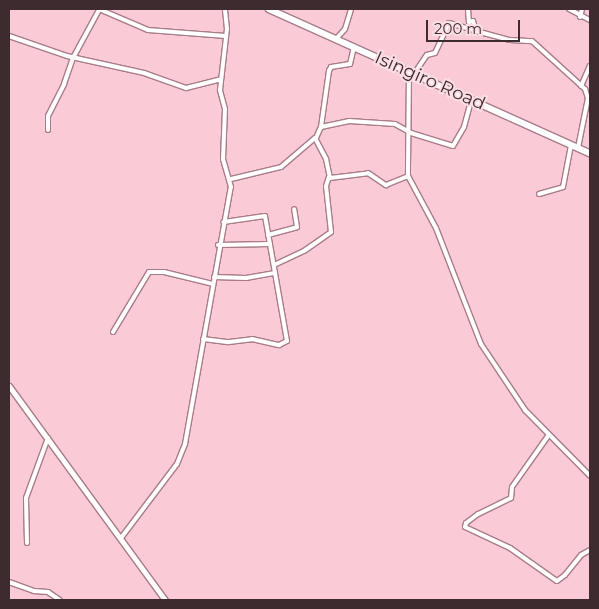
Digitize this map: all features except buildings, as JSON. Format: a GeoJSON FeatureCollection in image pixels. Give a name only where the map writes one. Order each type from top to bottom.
{"type":"FeatureCollection","features":[{"type":"Feature","properties":{"kind":"main road","name":"Isingiro Road"},"geometry":{"type":"LineString","coordinates":[[269,9],[590,153]]}},
{"type":"Feature","properties":{"kind":"main road"},"geometry":{"type":"LineString","coordinates":[[9,389],[48,438],[165,600]]}},
{"type":"Feature","properties":{"kind":"street"},"geometry":{"type":"LineString","coordinates":[[48,130],[48,116],[64,84],[72,58],[99,9],[148,30],[226,36]]}},
{"type":"Feature","properties":{"kind":"street"},"geometry":{"type":"LineString","coordinates":[[121,538],[180,458],[231,179],[224,159],[225,109],[220,90],[226,36],[225,9]]}},
{"type":"Feature","properties":{"kind":"street"},"geometry":{"type":"LineString","coordinates":[[336,39],[346,29],[351,9]]}},
{"type":"Feature","properties":{"kind":"street"},"geometry":{"type":"LineString","coordinates":[[468,9],[474,30]]}},
{"type":"Feature","properties":{"kind":"street"},"geometry":{"type":"LineString","coordinates":[[569,9],[580,17],[590,20]]}},
{"type":"Feature","properties":{"kind":"street"},"geometry":{"type":"LineString","coordinates":[[580,17],[582,9]]}},
{"type":"Feature","properties":{"kind":"street"},"geometry":{"type":"LineString","coordinates":[[578,148],[588,98],[581,86],[548,52],[532,41],[510,40],[449,23],[435,53],[427,56],[412,73],[408,176],[436,228],[481,344],[525,410],[548,436],[590,476]]}},
{"type":"Feature","properties":{"kind":"street"},"geometry":{"type":"LineString","coordinates":[[9,36],[72,58],[144,73],[186,88],[221,79]]}},
{"type":"Feature","properties":{"kind":"street"},"geometry":{"type":"LineString","coordinates":[[231,179],[281,168],[316,138],[321,127],[329,71],[331,67],[350,64],[354,47]]}},
{"type":"Feature","properties":{"kind":"street"},"geometry":{"type":"LineString","coordinates":[[581,86],[590,66]]}},
{"type":"Feature","properties":{"kind":"street"},"geometry":{"type":"LineString","coordinates":[[321,127],[332,122],[366,121],[395,124],[411,133],[453,146],[464,127],[471,100]]}},
{"type":"Feature","properties":{"kind":"street"},"geometry":{"type":"LineString","coordinates":[[274,265],[304,251],[331,232],[326,186],[329,177],[326,159],[316,138]]}},
{"type":"Feature","properties":{"kind":"street"},"geometry":{"type":"LineString","coordinates":[[539,194],[563,187],[571,145]]}},
{"type":"Feature","properties":{"kind":"street"},"geometry":{"type":"LineString","coordinates":[[329,177],[368,173],[386,185],[408,176]]}},
{"type":"Feature","properties":{"kind":"street"},"geometry":{"type":"LineString","coordinates":[[268,235],[297,228],[294,209]]}},
{"type":"Feature","properties":{"kind":"street"},"geometry":{"type":"LineString","coordinates":[[203,339],[286,343],[264,215],[222,222]]}},
{"type":"Feature","properties":{"kind":"street"},"geometry":{"type":"LineString","coordinates":[[218,246],[270,244]]}},
{"type":"Feature","properties":{"kind":"street"},"geometry":{"type":"LineString","coordinates":[[113,332],[149,272],[164,272],[212,284]]}},
{"type":"Feature","properties":{"kind":"street"},"geometry":{"type":"LineString","coordinates":[[214,277],[246,278],[274,273]]}},
{"type":"Feature","properties":{"kind":"street"},"geometry":{"type":"LineString","coordinates":[[548,436],[512,487],[511,498],[478,514],[466,523],[465,527],[510,548],[557,581],[565,575],[581,555],[590,550]]}},
{"type":"Feature","properties":{"kind":"street"},"geometry":{"type":"LineString","coordinates":[[27,543],[26,498],[48,438]]}},
{"type":"Feature","properties":{"kind":"street"},"geometry":{"type":"LineString","coordinates":[[9,582],[34,591],[48,592],[60,600]]}}]}
